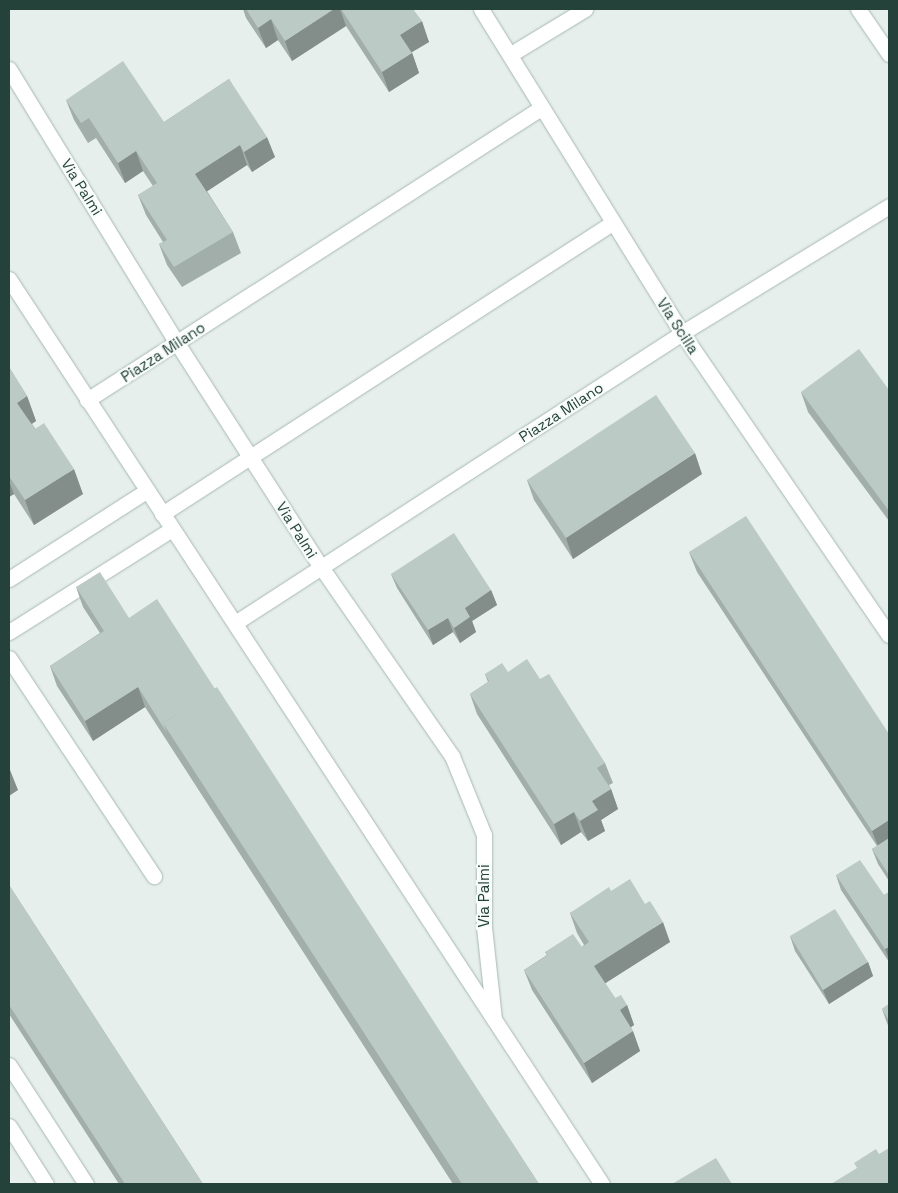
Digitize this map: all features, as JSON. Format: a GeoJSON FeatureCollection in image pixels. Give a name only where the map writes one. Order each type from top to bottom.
{"type":"FeatureCollection","features":[{"type":"Feature","properties":{"kind":"street","name":"Via Scilla"},"geometry":{"type":"LineString","coordinates":[[481,9],[511,54],[541,108],[682,333],[889,635]]}},
{"type":"Feature","properties":{"kind":"street"},"geometry":{"type":"LineString","coordinates":[[511,54],[585,9]]}},
{"type":"Feature","properties":{"kind":"street"},"geometry":{"type":"LineString","coordinates":[[858,9],[889,54]]}},
{"type":"Feature","properties":{"kind":"street","name":"Via Palmi"},"geometry":{"type":"LineString","coordinates":[[9,69],[178,343],[321,567],[452,756],[484,835],[484,927],[494,1020]]}},
{"type":"Feature","properties":{"kind":"street","name":"Piazza Milano"},"geometry":{"type":"LineString","coordinates":[[87,400],[541,108]]}},
{"type":"Feature","properties":{"kind":"street","name":"Piazza Milano"},"geometry":{"type":"LineString","coordinates":[[235,623],[682,333],[889,206]]}},
{"type":"Feature","properties":{"kind":"street"},"geometry":{"type":"LineString","coordinates":[[162,514],[612,223]]}},
{"type":"Feature","properties":{"kind":"street","name":"Via Palmi"},"geometry":{"type":"LineString","coordinates":[[9,280],[602,1184]]}},
{"type":"Feature","properties":{"kind":"street"},"geometry":{"type":"LineString","coordinates":[[9,579],[146,491]]}},
{"type":"Feature","properties":{"kind":"street"},"geometry":{"type":"LineString","coordinates":[[9,632],[172,529]]}},
{"type":"Feature","properties":{"kind":"street"},"geometry":{"type":"LineString","coordinates":[[9,658],[154,876]]}},
{"type":"Feature","properties":{"kind":"street"},"geometry":{"type":"LineString","coordinates":[[9,1065],[86,1184]]}},
{"type":"Feature","properties":{"kind":"street"},"geometry":{"type":"LineString","coordinates":[[9,1126],[46,1184]]}},
{"type":"Feature","properties":{"kind":"building"},"geometry":{"type":"Polygon","coordinates":[[[246,9],[334,9],[285,41],[271,19],[258,28],[246,9]]]}},
{"type":"Feature","properties":{"kind":"building"},"geometry":{"type":"Polygon","coordinates":[[[341,9],[413,9],[422,21],[400,35],[412,53],[382,72],[341,9]]]}},
{"type":"Feature","properties":{"kind":"building"},"geometry":{"type":"Polygon","coordinates":[[[123,61],[164,122],[229,79],[267,137],[244,152],[240,145],[195,174],[233,232],[174,267],[159,244],[167,240],[138,195],[157,183],[136,151],[118,163],[89,118],[81,123],[66,100],[123,61]]]}},
{"type":"Feature","properties":{"kind":"building"},"geometry":{"type":"Polygon","coordinates":[[[859,349],[889,390],[889,511],[801,392],[859,349]]]}},
{"type":"Feature","properties":{"kind":"building"},"geometry":{"type":"Polygon","coordinates":[[[9,367],[27,396],[17,403],[35,429],[44,423],[74,469],[25,500],[9,476],[9,367]]]}},
{"type":"Feature","properties":{"kind":"building"},"geometry":{"type":"Polygon","coordinates":[[[656,395],[695,453],[566,538],[527,480],[656,395]]]}},
{"type":"Feature","properties":{"kind":"building"},"geometry":{"type":"Polygon","coordinates":[[[746,516],[889,734],[889,820],[872,831],[689,552],[746,516]]]}},
{"type":"Feature","properties":{"kind":"building"},"geometry":{"type":"Polygon","coordinates":[[[454,533],[491,590],[465,608],[470,617],[454,628],[448,618],[428,630],[391,574],[454,533]]]}},
{"type":"Feature","properties":{"kind":"building"},"geometry":{"type":"Polygon","coordinates":[[[100,572],[129,618],[157,599],[215,689],[163,723],[167,733],[138,687],[85,721],[50,666],[104,631],[76,587],[100,572]]]}},
{"type":"Feature","properties":{"kind":"building"},"geometry":{"type":"Polygon","coordinates":[[[527,659],[540,679],[549,674],[605,763],[597,768],[611,789],[592,801],[598,810],[580,821],[574,812],[554,824],[470,694],[489,681],[485,674],[502,663],[508,672],[527,659]]]}},
{"type":"Feature","properties":{"kind":"building"},"geometry":{"type":"Polygon","coordinates":[[[217,687],[539,1184],[462,1184],[163,723],[217,687]]]}},
{"type":"Feature","properties":{"kind":"building"},"geometry":{"type":"Polygon","coordinates":[[[889,838],[889,875],[872,849],[889,838]]]}},
{"type":"Feature","properties":{"kind":"building"},"geometry":{"type":"Polygon","coordinates":[[[860,860],[884,895],[889,892],[889,947],[885,949],[836,875],[860,860]]]}},
{"type":"Feature","properties":{"kind":"building"},"geometry":{"type":"Polygon","coordinates":[[[630,879],[645,904],[650,901],[663,922],[594,966],[615,998],[621,995],[627,1005],[620,1010],[633,1031],[584,1063],[524,970],[548,955],[545,952],[573,934],[582,947],[589,942],[570,913],[609,887],[611,891],[630,879]]]}},
{"type":"Feature","properties":{"kind":"building"},"geometry":{"type":"Polygon","coordinates":[[[9,885],[203,1184],[125,1184],[9,1005],[9,885]]]}},
{"type":"Feature","properties":{"kind":"building"},"geometry":{"type":"Polygon","coordinates":[[[835,909],[868,962],[823,990],[790,936],[835,909]]]}},
{"type":"Feature","properties":{"kind":"building"},"geometry":{"type":"Polygon","coordinates":[[[889,1004],[889,1021],[882,1009],[889,1004]]]}},
{"type":"Feature","properties":{"kind":"building"},"geometry":{"type":"Polygon","coordinates":[[[889,1148],[889,1184],[831,1184],[857,1168],[854,1163],[876,1149],[879,1154],[889,1148]]]}},
{"type":"Feature","properties":{"kind":"building"},"geometry":{"type":"Polygon","coordinates":[[[716,1158],[732,1184],[672,1184],[716,1158]]]}}]}
